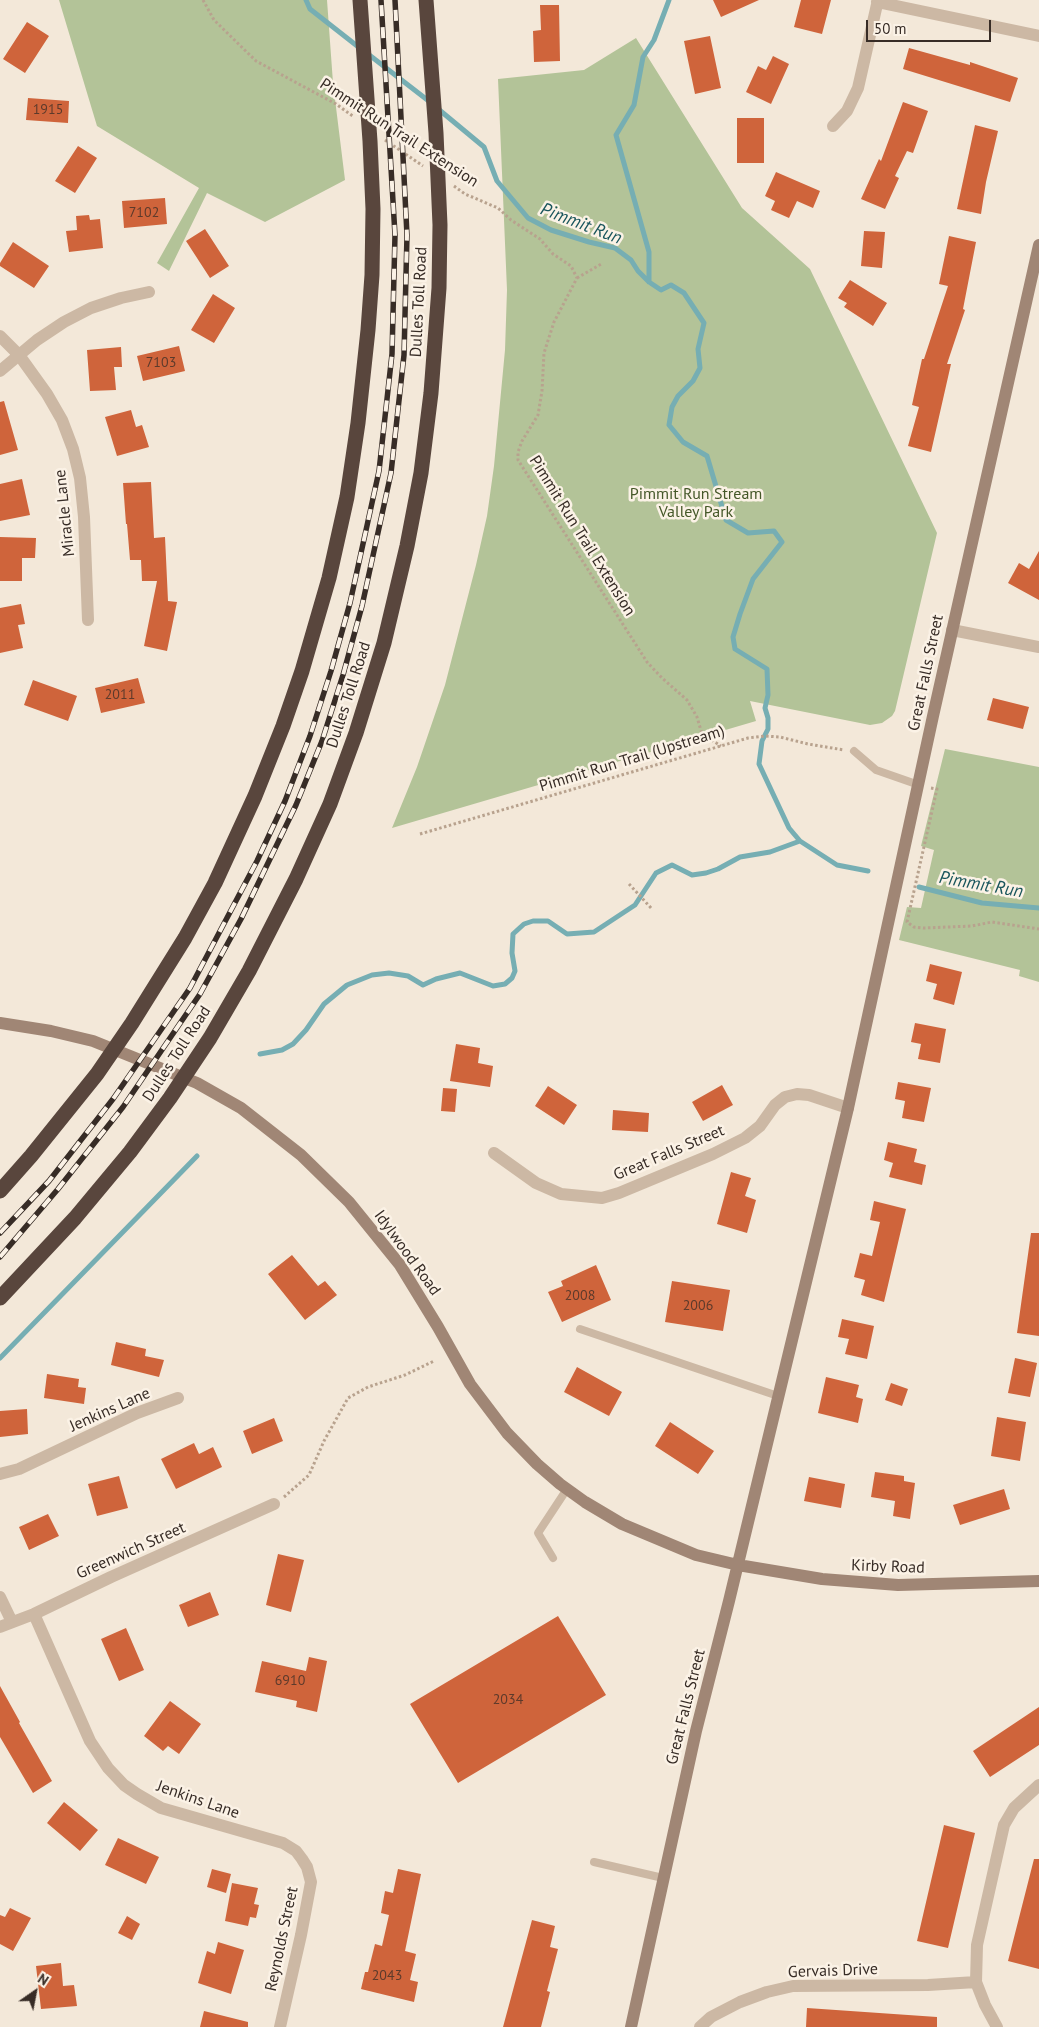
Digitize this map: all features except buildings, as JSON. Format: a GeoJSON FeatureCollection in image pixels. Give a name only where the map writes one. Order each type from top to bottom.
{"type":"FeatureCollection","features":[{"type":"Feature","properties":{"kind":"highway","name":"Dulles Toll Road"},"geometry":{"type":"LineString","coordinates":[[0,1298],[40,1258],[112,1175],[149,1128],[227,1009],[270,932],[330,804],[356,733],[384,643],[402,571],[416,502],[430,402],[437,326],[440,250],[439,199],[426,0]]}},
{"type":"Feature","properties":{"kind":"highway"},"geometry":{"type":"LineString","coordinates":[[0,1191],[97,1074],[157,984],[215,883],[255,796],[284,726],[302,671],[329,578],[344,513],[364,376],[372,275],[374,138],[360,5]]}},
{"type":"Feature","properties":{"kind":"main road","name":"Great Falls Street"},"geometry":{"type":"LineString","coordinates":[[631,2027],[696,1730],[738,1565],[848,1108],[952,630],[1039,245]]}},
{"type":"Feature","properties":{"kind":"main road","name":"Idylwood Road"},"geometry":{"type":"LineString","coordinates":[[0,1023],[51,1030],[93,1041],[197,1083],[241,1108],[301,1155],[349,1202],[400,1266],[487,1410],[507,1434],[537,1464],[567,1489],[622,1524],[696,1555],[738,1565]]}},
{"type":"Feature","properties":{"kind":"main road","name":"Kirby Road"},"geometry":{"type":"LineString","coordinates":[[738,1565],[830,1580],[898,1585],[1039,1581]]}},
{"type":"Feature","properties":{"kind":"street"},"geometry":{"type":"LineString","coordinates":[[833,126],[847,110],[858,88],[878,1],[1039,36]]}},
{"type":"Feature","properties":{"kind":"street"},"geometry":{"type":"LineString","coordinates":[[0,371],[37,340],[64,322],[122,298],[149,292]]}},
{"type":"Feature","properties":{"kind":"street","name":"Miracle Lane"},"geometry":{"type":"LineString","coordinates":[[0,336],[19,355],[47,394],[62,420],[73,449],[80,478],[84,517],[88,620]]}},
{"type":"Feature","properties":{"kind":"street"},"geometry":{"type":"LineString","coordinates":[[952,630],[1039,647]]}},
{"type":"Feature","properties":{"kind":"street","name":"Great Falls Street"},"geometry":{"type":"LineString","coordinates":[[494,1153],[536,1183],[561,1194],[602,1198],[619,1193],[712,1154],[745,1138],[760,1126],[775,1105],[785,1097],[797,1094],[809,1095],[848,1108]]}},
{"type":"Feature","properties":{"kind":"street","name":"Jenkins Lane"},"geometry":{"type":"LineString","coordinates":[[0,1474],[19,1469],[137,1413],[178,1398]]}},
{"type":"Feature","properties":{"kind":"street","name":"Greenwich Street"},"geometry":{"type":"LineString","coordinates":[[0,1627],[34,1614],[111,1577],[274,1504]]}},
{"type":"Feature","properties":{"kind":"street"},"geometry":{"type":"LineString","coordinates":[[0,1597],[12,1622]]}},
{"type":"Feature","properties":{"kind":"street","name":"Jenkins Lane"},"geometry":{"type":"LineString","coordinates":[[34,1614],[90,1741],[108,1768],[124,1785],[161,1808],[283,1843],[302,1859]]}},
{"type":"Feature","properties":{"kind":"street"},"geometry":{"type":"LineString","coordinates":[[997,2027],[985,2005],[976,1982],[977,1945],[1004,1825],[1014,1808],[1039,1785]]}},
{"type":"Feature","properties":{"kind":"street","name":"Reynolds Street"},"geometry":{"type":"LineString","coordinates":[[280,2027],[302,1935],[310,1882],[307,1868],[302,1859]]}},
{"type":"Feature","properties":{"kind":"street","name":"Gervais Drive"},"geometry":{"type":"LineString","coordinates":[[700,2027],[711,2018],[740,2002],[766,1992],[793,1986],[928,1985],[976,1982]]}},
{"type":"Feature","properties":{"kind":"lane"},"geometry":{"type":"LineString","coordinates":[[854,751],[876,770],[919,785]]}},
{"type":"Feature","properties":{"kind":"lane"},"geometry":{"type":"LineString","coordinates":[[580,1329],[778,1396]]}},
{"type":"Feature","properties":{"kind":"lane"},"geometry":{"type":"LineString","coordinates":[[553,1558],[538,1533],[567,1489]]}},
{"type":"Feature","properties":{"kind":"lane"},"geometry":{"type":"LineString","coordinates":[[594,1862],[663,1878]]}},
{"type":"Feature","properties":{"kind":"path","name":"Pimmit Run Trail Extension"},"geometry":{"type":"LineString","coordinates":[[203,0],[214,20],[256,61],[336,104],[355,117]]}},
{"type":"Feature","properties":{"kind":"path","name":"Pimmit Run Trail Extension"},"geometry":{"type":"LineString","coordinates":[[374,138],[428,169]]}},
{"type":"Feature","properties":{"kind":"path","name":"Pimmit Run Trail Extension"},"geometry":{"type":"LineString","coordinates":[[450,184],[466,194],[498,208],[511,220],[540,239],[553,254],[570,266],[577,278],[554,322],[544,352],[542,391],[538,415],[522,441],[518,452],[518,460],[647,662],[687,700],[697,717],[702,734],[721,746]]}},
{"type":"Feature","properties":{"kind":"path"},"geometry":{"type":"LineString","coordinates":[[577,278],[603,263]]}},
{"type":"Feature","properties":{"kind":"path","name":"Pimmit Run Trail (Upstream)"},"geometry":{"type":"LineString","coordinates":[[420,834],[607,781],[748,738],[780,737],[808,744],[854,751]]}},
{"type":"Feature","properties":{"kind":"path"},"geometry":{"type":"LineString","coordinates":[[919,785],[937,789],[907,922],[914,927],[924,928],[972,926],[992,922],[1039,929]]}},
{"type":"Feature","properties":{"kind":"path"},"geometry":{"type":"LineString","coordinates":[[629,884],[652,909]]}},
{"type":"Feature","properties":{"kind":"path"},"geometry":{"type":"LineString","coordinates":[[274,1504],[310,1475],[324,1441],[348,1398],[368,1387],[405,1375],[434,1361]]}},
{"type":"Feature","properties":{"kind":"green space"},"geometry":{"type":"Polygon","coordinates":[[[59,0],[327,0],[333,83],[345,180],[265,222],[207,193],[169,271],[157,263],[199,188],[97,126],[59,0]]]}},
{"type":"Feature","properties":{"kind":"green space","name":"Pimmit Run Stream Valley Park"},"geometry":{"type":"Polygon","coordinates":[[[636,38],[742,208],[810,269],[937,533],[895,711],[892,716],[882,723],[870,725],[750,701],[756,721],[392,828],[417,767],[445,685],[487,516],[494,466],[505,350],[507,290],[498,79],[584,70],[636,38]]]}},
{"type":"Feature","properties":{"kind":"green space"},"geometry":{"type":"Polygon","coordinates":[[[945,749],[1039,767],[1039,982],[1019,976],[1020,970],[899,940],[907,907],[921,908],[934,850],[921,846],[945,749]]]}},
{"type":"Feature","properties":{"kind":"waterway","name":"Pimmit Run"},"geometry":{"type":"LineString","coordinates":[[306,0],[310,9],[361,49]]}},
{"type":"Feature","properties":{"kind":"waterway"},"geometry":{"type":"LineString","coordinates":[[649,282],[649,252],[616,135],[634,105],[643,57],[654,40],[669,0]]}},
{"type":"Feature","properties":{"kind":"waterway","name":"Pimmit Run"},"geometry":{"type":"LineString","coordinates":[[368,54],[430,102]]}},
{"type":"Feature","properties":{"kind":"waterway","name":"Pimmit Run"},"geometry":{"type":"LineString","coordinates":[[437,108],[484,147],[497,181],[528,218],[551,230],[615,248],[631,260],[638,271],[649,282],[661,290],[671,285],[684,293],[704,323],[698,349],[700,368],[693,381],[678,396],[672,407],[669,425],[683,442],[707,456],[726,520],[748,533],[774,531],[782,542],[753,579],[733,637],[735,649],[767,669],[768,695],[765,708],[768,718],[768,729],[762,741],[759,764],[789,828],[800,841],[837,865],[868,871]]}},
{"type":"Feature","properties":{"kind":"waterway"},"geometry":{"type":"LineString","coordinates":[[260,1054],[282,1050],[293,1044],[306,1030],[324,1004],[347,985],[372,975],[389,973],[408,976],[423,985],[436,979],[460,973],[493,986],[505,984],[512,978],[515,971],[512,953],[513,934],[524,924],[533,921],[548,921],[567,934],[594,932],[635,905],[656,873],[672,865],[692,875],[706,873],[740,857],[770,852],[800,841]]}},
{"type":"Feature","properties":{"kind":"waterway","name":"Pimmit Run"},"geometry":{"type":"LineString","coordinates":[[919,887],[982,903],[1039,908]]}},
{"type":"Feature","properties":{"kind":"waterway"},"geometry":{"type":"LineString","coordinates":[[0,1358],[197,1156]]}},
{"type":"Feature","properties":{"kind":"railway"},"geometry":{"type":"LineString","coordinates":[[0,1233],[49,1181],[113,1099],[190,988],[257,861],[285,801],[310,736],[331,671],[350,603],[379,471],[392,354],[395,235],[381,0]]}},
{"type":"Feature","properties":{"kind":"railway"},"geometry":{"type":"LineString","coordinates":[[0,1257],[58,1189],[123,1107],[200,994],[241,919],[296,805],[322,741],[343,675],[362,606],[391,473],[404,355],[407,235],[395,0]]}}]}
